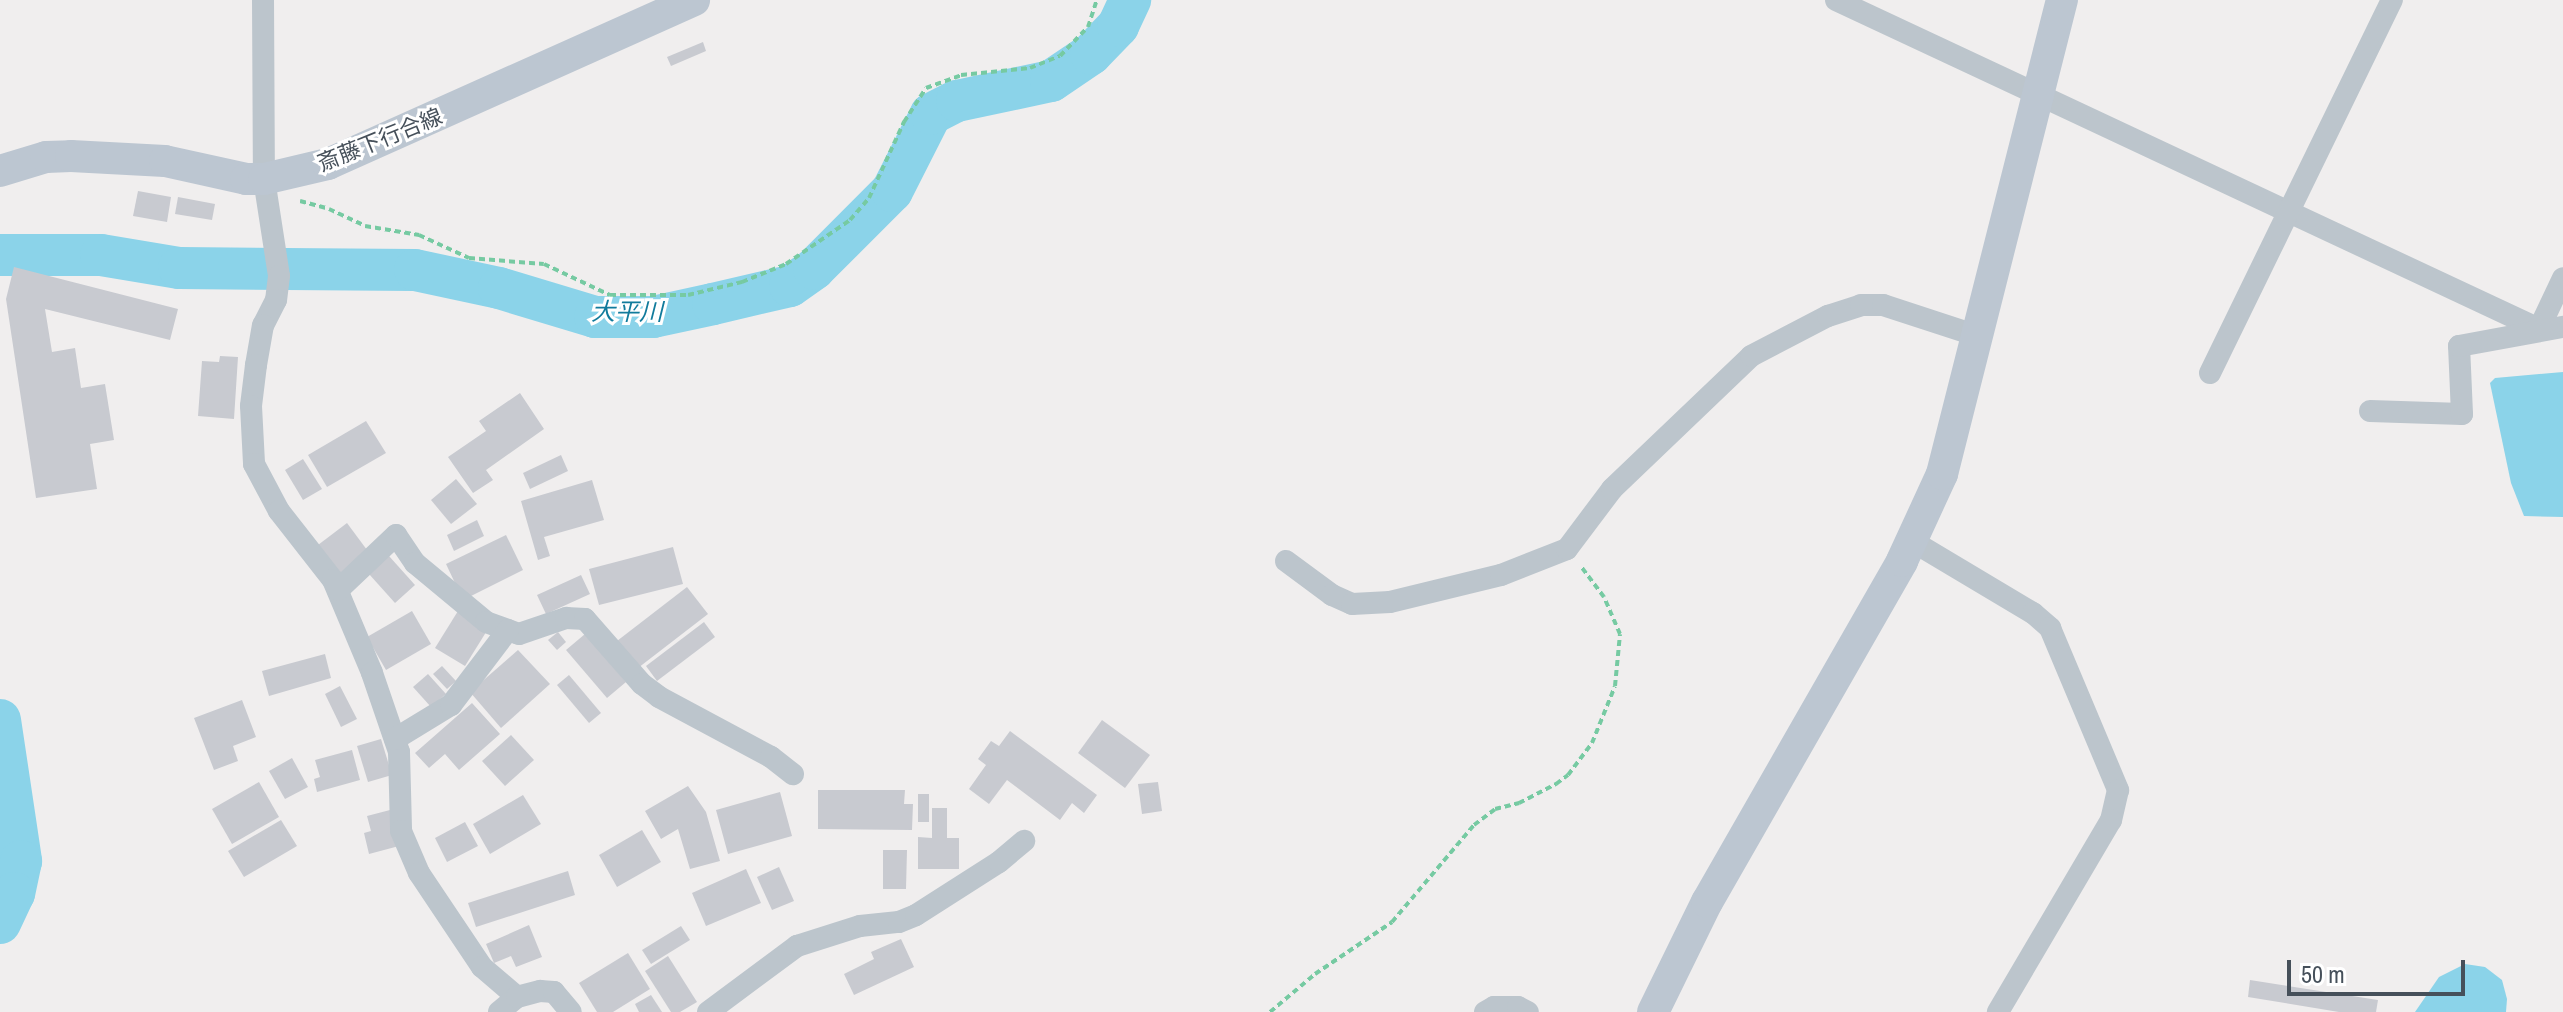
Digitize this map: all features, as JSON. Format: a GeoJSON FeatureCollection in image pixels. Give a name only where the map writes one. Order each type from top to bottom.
{"type":"FeatureCollection","features":[{"type":"Feature","properties":{"kind":"street"},"geometry":{"type":"LineString","coordinates":[[263,0],[265,186],[279,276],[276,300],[263,325],[256,365],[251,406],[254,464],[279,511],[321,561],[338,590],[399,752],[401,831],[419,873],[482,967],[517,997]]}},
{"type":"Feature","properties":{"kind":"street","name":"斎藤下行合線"},"geometry":{"type":"LineString","coordinates":[[0,171],[46,157],[105,156],[165,161],[265,186],[351,156],[694,0]]}},
{"type":"Feature","properties":{"kind":"street"},"geometry":{"type":"LineString","coordinates":[[1836,0],[2539,329]]}},
{"type":"Feature","properties":{"kind":"street"},"geometry":{"type":"LineString","coordinates":[[1653,1012],[1707,902],[1912,541],[1942,474],[2035,95],[2062,0]]}},
{"type":"Feature","properties":{"kind":"street"},"geometry":{"type":"LineString","coordinates":[[2210,373],[2392,0]]}},
{"type":"Feature","properties":{"kind":"street"},"geometry":{"type":"LineString","coordinates":[[2539,329],[2563,278]]}},
{"type":"Feature","properties":{"kind":"street"},"geometry":{"type":"LineString","coordinates":[[1286,561],[1332,595],[1352,604],[1390,602],[1534,564],[1567,549],[1612,489],[1751,356],[1828,316],[1861,305],[1883,305],[1920,314],[1975,335]]}},
{"type":"Feature","properties":{"kind":"street"},"geometry":{"type":"LineString","coordinates":[[2370,411],[2462,414],[2459,346],[2563,327]]}},
{"type":"Feature","properties":{"kind":"street"},"geometry":{"type":"LineString","coordinates":[[338,590],[396,535],[415,563],[471,612],[519,634],[566,618],[585,619],[642,684],[659,697],[771,757],[793,774]]}},
{"type":"Feature","properties":{"kind":"street"},"geometry":{"type":"LineString","coordinates":[[1912,541],[2033,613],[2050,628],[2118,790],[2111,820],[1998,1012]]}},
{"type":"Feature","properties":{"kind":"street"},"geometry":{"type":"LineString","coordinates":[[395,739],[451,705],[508,630]]}},
{"type":"Feature","properties":{"kind":"street"},"geometry":{"type":"LineString","coordinates":[[708,1012],[797,946],[860,926],[899,922],[916,915],[999,862],[1024,841]]}},
{"type":"Feature","properties":{"kind":"street"},"geometry":{"type":"LineString","coordinates":[[499,1012],[517,997],[540,991],[554,992],[571,1012]]}},
{"type":"Feature","properties":{"kind":"street"},"geometry":{"type":"LineString","coordinates":[[1485,1012],[1494,1007],[1518,1007],[1528,1012]]}},
{"type":"Feature","properties":{"kind":"path"},"geometry":{"type":"LineString","coordinates":[[265,186],[329,209],[365,226],[419,235],[469,258],[544,264],[610,295],[688,295],[742,282],[816,246],[850,220],[869,198],[904,122],[926,88],[961,75],[1030,68],[1060,56],[1088,27],[1097,0]]}},
{"type":"Feature","properties":{"kind":"path"},"geometry":{"type":"LineString","coordinates":[[1270,1012],[1315,974],[1392,922],[1474,825],[1495,809],[1519,803],[1556,784],[1568,775],[1592,743],[1615,686],[1620,634],[1604,597],[1567,549]]}},
{"type":"Feature","properties":{"kind":"water"},"geometry":{"type":"Polygon","coordinates":[[[2563,372],[2563,517],[2524,516],[2511,483],[2490,383],[2495,378],[2563,372]]]}},
{"type":"Feature","properties":{"kind":"water"},"geometry":{"type":"Polygon","coordinates":[[[2465,964],[2485,967],[2502,980],[2507,999],[2506,1012],[2415,1012],[2439,977],[2465,964]]]}},
{"type":"Feature","properties":{"kind":"building"},"geometry":{"type":"Polygon","coordinates":[[[703,42],[706,51],[671,66],[667,57],[703,42]]]}},
{"type":"Feature","properties":{"kind":"building"},"geometry":{"type":"Polygon","coordinates":[[[138,191],[171,197],[167,222],[133,216],[138,191]]]}},
{"type":"Feature","properties":{"kind":"building"},"geometry":{"type":"Polygon","coordinates":[[[178,197],[215,204],[212,220],[175,214],[178,197]]]}},
{"type":"Feature","properties":{"kind":"building"},"geometry":{"type":"Polygon","coordinates":[[[14,267],[178,309],[170,340],[45,309],[52,352],[75,348],[81,388],[105,384],[114,440],[90,444],[97,489],[36,498],[6,299],[14,267]]]}},
{"type":"Feature","properties":{"kind":"building"},"geometry":{"type":"Polygon","coordinates":[[[220,356],[238,357],[234,419],[198,416],[202,361],[219,362],[220,356]]]}},
{"type":"Feature","properties":{"kind":"building"},"geometry":{"type":"Polygon","coordinates":[[[520,393],[544,429],[486,470],[493,480],[473,493],[448,457],[486,431],[479,421],[520,393]]]}},
{"type":"Feature","properties":{"kind":"building"},"geometry":{"type":"Polygon","coordinates":[[[366,421],[386,453],[327,487],[308,455],[366,421]]]}},
{"type":"Feature","properties":{"kind":"building"},"geometry":{"type":"Polygon","coordinates":[[[561,455],[568,471],[530,489],[523,473],[561,455]]]}},
{"type":"Feature","properties":{"kind":"building"},"geometry":{"type":"Polygon","coordinates":[[[303,459],[322,489],[303,500],[285,470],[303,459]]]}},
{"type":"Feature","properties":{"kind":"building"},"geometry":{"type":"Polygon","coordinates":[[[456,479],[477,504],[451,524],[431,500],[456,479]]]}},
{"type":"Feature","properties":{"kind":"building"},"geometry":{"type":"Polygon","coordinates":[[[592,480],[604,520],[544,537],[550,556],[538,560],[521,501],[592,480]]]}},
{"type":"Feature","properties":{"kind":"building"},"geometry":{"type":"Polygon","coordinates":[[[477,520],[484,536],[454,551],[447,535],[477,520]]]}},
{"type":"Feature","properties":{"kind":"building"},"geometry":{"type":"Polygon","coordinates":[[[347,523],[370,554],[341,575],[318,545],[347,523]]]}},
{"type":"Feature","properties":{"kind":"building"},"geometry":{"type":"Polygon","coordinates":[[[506,535],[523,570],[463,600],[446,564],[506,535]]]}},
{"type":"Feature","properties":{"kind":"building"},"geometry":{"type":"Polygon","coordinates":[[[673,547],[683,584],[599,605],[589,569],[673,547]]]}},
{"type":"Feature","properties":{"kind":"building"},"geometry":{"type":"Polygon","coordinates":[[[389,556],[415,585],[395,603],[369,574],[389,556]]]}},
{"type":"Feature","properties":{"kind":"building"},"geometry":{"type":"Polygon","coordinates":[[[581,575],[590,594],[546,614],[537,595],[581,575]]]}},
{"type":"Feature","properties":{"kind":"building"},"geometry":{"type":"Polygon","coordinates":[[[687,587],[708,614],[638,668],[617,641],[687,587]]]}},
{"type":"Feature","properties":{"kind":"building"},"geometry":{"type":"Polygon","coordinates":[[[412,611],[431,644],[386,670],[367,637],[412,611]]]}},
{"type":"Feature","properties":{"kind":"building"},"geometry":{"type":"Polygon","coordinates":[[[458,611],[488,629],[465,666],[435,648],[458,611]]]}},
{"type":"Feature","properties":{"kind":"building"},"geometry":{"type":"Polygon","coordinates":[[[704,622],[715,637],[657,681],[646,666],[704,622]]]}},
{"type":"Feature","properties":{"kind":"building"},"geometry":{"type":"Polygon","coordinates":[[[558,632],[566,642],[557,650],[548,640],[558,632]]]}},
{"type":"Feature","properties":{"kind":"building"},"geometry":{"type":"Polygon","coordinates":[[[585,634],[626,682],[607,698],[566,650],[585,634]]]}},
{"type":"Feature","properties":{"kind":"building"},"geometry":{"type":"Polygon","coordinates":[[[518,650],[550,684],[501,728],[470,692],[518,650]]]}},
{"type":"Feature","properties":{"kind":"building"},"geometry":{"type":"Polygon","coordinates":[[[325,654],[331,678],[269,696],[262,671],[325,654]]]}},
{"type":"Feature","properties":{"kind":"building"},"geometry":{"type":"Polygon","coordinates":[[[442,666],[456,681],[447,689],[433,674],[442,666]]]}},
{"type":"Feature","properties":{"kind":"building"},"geometry":{"type":"Polygon","coordinates":[[[428,674],[446,694],[431,707],[413,687],[428,674]]]}},
{"type":"Feature","properties":{"kind":"building"},"geometry":{"type":"Polygon","coordinates":[[[569,675],[601,713],[589,723],[557,685],[569,675]]]}},
{"type":"Feature","properties":{"kind":"building"},"geometry":{"type":"Polygon","coordinates":[[[340,686],[357,719],[341,727],[325,694],[340,686]]]}},
{"type":"Feature","properties":{"kind":"building"},"geometry":{"type":"Polygon","coordinates":[[[242,700],[256,737],[233,746],[238,761],[214,770],[194,718],[242,700]]]}},
{"type":"Feature","properties":{"kind":"building"},"geometry":{"type":"Polygon","coordinates":[[[472,703],[500,734],[459,770],[445,754],[429,768],[415,753],[472,703]]]}},
{"type":"Feature","properties":{"kind":"building"},"geometry":{"type":"Polygon","coordinates":[[[1102,720],[1150,755],[1125,788],[1078,753],[1102,720]]]}},
{"type":"Feature","properties":{"kind":"building"},"geometry":{"type":"Polygon","coordinates":[[[1010,731],[1097,795],[1084,813],[1072,803],[1060,820],[1007,780],[989,804],[969,789],[986,765],[978,759],[991,741],[999,746],[1010,731]]]}},
{"type":"Feature","properties":{"kind":"building"},"geometry":{"type":"Polygon","coordinates":[[[511,735],[534,760],[505,786],[482,761],[511,735]]]}},
{"type":"Feature","properties":{"kind":"building"},"geometry":{"type":"Polygon","coordinates":[[[381,739],[392,775],[368,782],[357,746],[381,739]]]}},
{"type":"Feature","properties":{"kind":"building"},"geometry":{"type":"Polygon","coordinates":[[[352,750],[360,780],[317,792],[314,779],[320,777],[315,760],[352,750]]]}},
{"type":"Feature","properties":{"kind":"building"},"geometry":{"type":"Polygon","coordinates":[[[292,758],[308,787],[285,799],[269,771],[292,758]]]}},
{"type":"Feature","properties":{"kind":"building"},"geometry":{"type":"Polygon","coordinates":[[[259,782],[279,817],[232,844],[212,809],[259,782]]]}},
{"type":"Feature","properties":{"kind":"building"},"geometry":{"type":"Polygon","coordinates":[[[1158,782],[1162,811],[1142,814],[1138,784],[1158,782]]]}},
{"type":"Feature","properties":{"kind":"building"},"geometry":{"type":"Polygon","coordinates":[[[688,786],[706,812],[720,861],[690,869],[678,829],[661,839],[645,811],[688,786]]]}},
{"type":"Feature","properties":{"kind":"building"},"geometry":{"type":"Polygon","coordinates":[[[818,790],[905,790],[904,804],[913,804],[912,830],[818,829],[818,790]]]}},
{"type":"Feature","properties":{"kind":"building"},"geometry":{"type":"Polygon","coordinates":[[[780,792],[792,836],[728,854],[716,810],[780,792]]]}},
{"type":"Feature","properties":{"kind":"building"},"geometry":{"type":"Polygon","coordinates":[[[918,794],[929,794],[929,822],[918,822],[918,794]]]}},
{"type":"Feature","properties":{"kind":"building"},"geometry":{"type":"Polygon","coordinates":[[[523,795],[541,824],[490,854],[473,824],[523,795]]]}},
{"type":"Feature","properties":{"kind":"building"},"geometry":{"type":"Polygon","coordinates":[[[932,808],[947,808],[947,838],[959,838],[959,869],[918,869],[918,837],[932,838],[932,808]]]}},
{"type":"Feature","properties":{"kind":"building"},"geometry":{"type":"Polygon","coordinates":[[[390,810],[399,846],[369,854],[364,833],[371,831],[367,816],[390,810]]]}},
{"type":"Feature","properties":{"kind":"building"},"geometry":{"type":"Polygon","coordinates":[[[281,820],[297,846],[244,877],[228,851],[281,820]]]}},
{"type":"Feature","properties":{"kind":"building"},"geometry":{"type":"Polygon","coordinates":[[[465,822],[478,846],[447,862],[435,838],[465,822]]]}},
{"type":"Feature","properties":{"kind":"building"},"geometry":{"type":"Polygon","coordinates":[[[642,830],[661,862],[617,887],[599,855],[642,830]]]}},
{"type":"Feature","properties":{"kind":"building"},"geometry":{"type":"Polygon","coordinates":[[[883,850],[907,850],[906,889],[883,889],[883,850]]]}},
{"type":"Feature","properties":{"kind":"building"},"geometry":{"type":"Polygon","coordinates":[[[779,867],[794,901],[772,910],[757,877],[779,867]]]}},
{"type":"Feature","properties":{"kind":"building"},"geometry":{"type":"Polygon","coordinates":[[[746,869],[761,903],[706,926],[692,893],[746,869]]]}},
{"type":"Feature","properties":{"kind":"building"},"geometry":{"type":"Polygon","coordinates":[[[568,871],[575,895],[476,927],[468,903],[568,871]]]}},
{"type":"Feature","properties":{"kind":"building"},"geometry":{"type":"Polygon","coordinates":[[[529,925],[542,957],[516,967],[511,956],[494,963],[486,944],[529,925]]]}},
{"type":"Feature","properties":{"kind":"building"},"geometry":{"type":"Polygon","coordinates":[[[681,926],[690,940],[651,964],[642,950],[681,926]]]}},
{"type":"Feature","properties":{"kind":"building"},"geometry":{"type":"Polygon","coordinates":[[[901,939],[914,967],[854,995],[844,974],[874,959],[871,952],[901,939]]]}},
{"type":"Feature","properties":{"kind":"building"},"geometry":{"type":"Polygon","coordinates":[[[628,953],[650,989],[613,1012],[597,1012],[579,983],[628,953]]]}},
{"type":"Feature","properties":{"kind":"building"},"geometry":{"type":"Polygon","coordinates":[[[668,956],[697,1002],[680,1012],[671,1012],[645,971],[668,956]]]}},
{"type":"Feature","properties":{"kind":"building"},"geometry":{"type":"Polygon","coordinates":[[[2250,980],[2378,1000],[2376,1012],[2339,1012],[2248,997],[2250,980]]]}},
{"type":"Feature","properties":{"kind":"building"},"geometry":{"type":"Polygon","coordinates":[[[651,995],[662,1012],[639,1012],[635,1004],[651,995]]]}},
{"type":"Feature","properties":{"kind":"waterway","name":"大平川"},"geometry":{"type":"LineString","coordinates":[[0,255],[101,255],[179,268],[415,270],[499,288],[595,317],[653,317],[713,304],[790,286],[814,269],[892,191],[931,114],[957,101],[1051,81],[1091,54],[1118,26],[1130,0]]}},
{"type":"Feature","properties":{"kind":"waterway"},"geometry":{"type":"LineString","coordinates":[[0,720],[21,861],[14,893],[0,923]]}}]}
